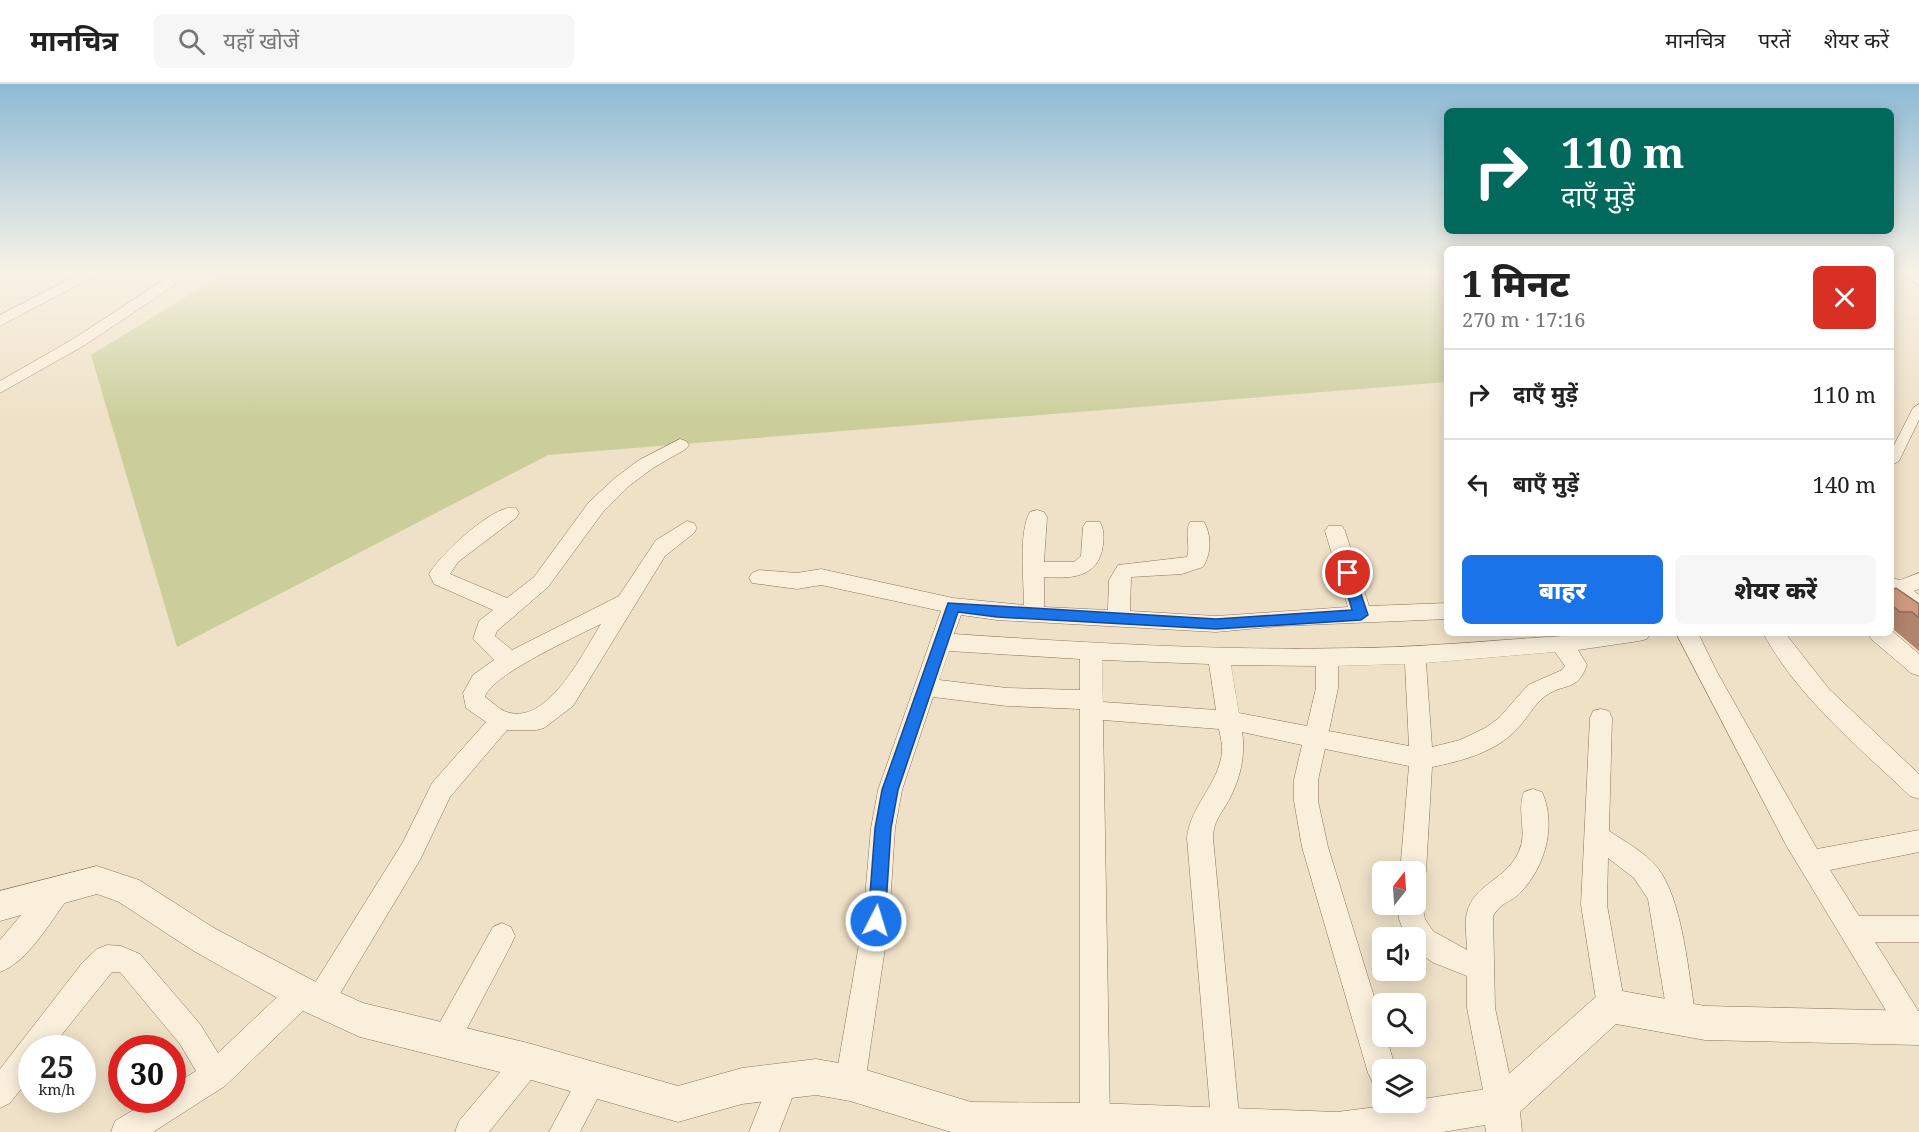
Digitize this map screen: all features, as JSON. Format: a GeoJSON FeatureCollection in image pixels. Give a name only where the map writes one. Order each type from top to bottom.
{"type":"FeatureCollection","features":[{"type":"Feature","properties":{"kind":"street"},"geometry":{"type":"LineString","coordinates":[[0,388],[111,321]]}},
{"type":"Feature","properties":{"kind":"street"},"geometry":{"type":"LineString","coordinates":[[1894,457],[1919,408]]}},
{"type":"Feature","properties":{"kind":"street"},"geometry":{"type":"LineString","coordinates":[[510,661],[484,639],[487,627],[541,582],[596,507],[622,482],[646,464],[680,445]]}},
{"type":"Feature","properties":{"kind":"street"},"geometry":{"type":"LineString","coordinates":[[509,513],[451,557],[439,574],[441,579],[509,608]]}},
{"type":"Feature","properties":{"kind":"street"},"geometry":{"type":"LineString","coordinates":[[1034,614],[1037,517]]}},
{"type":"Feature","properties":{"kind":"street"},"geometry":{"type":"LineString","coordinates":[[1034,569],[1070,572],[1083,567],[1092,558],[1093,527]]}},
{"type":"Feature","properties":{"kind":"street"},"geometry":{"type":"LineString","coordinates":[[1119,619],[1119,580],[1125,570],[1182,567],[1196,562],[1200,549],[1197,527]]}},
{"type":"Feature","properties":{"kind":"street"},"geometry":{"type":"LineString","coordinates":[[626,602],[510,661],[481,681],[474,693],[474,701],[501,721],[536,721],[565,700],[626,602],[637,590],[664,544],[687,528]]}},
{"type":"Feature","properties":{"kind":"street"},"geometry":{"type":"LineString","coordinates":[[1335,531],[1361,615]]}},
{"type":"Feature","properties":{"kind":"street"},"geometry":{"type":"LineString","coordinates":[[759,578],[797,580],[821,577],[953,606],[1034,614],[1216,624],[1444,611]]}},
{"type":"Feature","properties":{"kind":"street"},"geometry":{"type":"LineString","coordinates":[[1894,589],[1919,581]]}},
{"type":"Feature","properties":{"kind":"street"},"geometry":{"type":"LineString","coordinates":[[1894,590],[1919,606]]}},
{"type":"Feature","properties":{"kind":"street"},"geometry":{"type":"LineString","coordinates":[[850,1083],[876,921],[884,819],[890,790],[927,688],[953,606]]}},
{"type":"Feature","properties":{"kind":"street"},"geometry":{"type":"LineString","coordinates":[[942,642],[1091,651],[1327,658],[1415,655],[1563,644],[1619,636]]}},
{"type":"Feature","properties":{"kind":"street"},"geometry":{"type":"LineString","coordinates":[[1688,636],[1712,685],[1811,862],[1915,1028]]}},
{"type":"Feature","properties":{"kind":"street"},"geometry":{"type":"LineString","coordinates":[[1776,636],[1782,648],[1838,714],[1919,789]]}},
{"type":"Feature","properties":{"kind":"street"},"geometry":{"type":"LineString","coordinates":[[1883,636],[1919,667]]}},
{"type":"Feature","properties":{"kind":"street"},"geometry":{"type":"LineString","coordinates":[[927,688],[1229,720],[1421,759],[1452,755],[1484,739],[1502,729],[1538,689],[1567,679],[1574,673],[1576,664],[1563,644]]}},
{"type":"Feature","properties":{"kind":"street"},"geometry":{"type":"LineString","coordinates":[[1091,651],[1095,1121]]}},
{"type":"Feature","properties":{"kind":"street"},"geometry":{"type":"LineString","coordinates":[[1218,655],[1234,752],[1220,793],[1201,823],[1200,838],[1244,1128]]}},
{"type":"Feature","properties":{"kind":"street"},"geometry":{"type":"LineString","coordinates":[[1414,861],[1421,759],[1415,655]]}},
{"type":"Feature","properties":{"kind":"street"},"geometry":{"type":"LineString","coordinates":[[1327,658],[1327,688],[1306,780],[1308,812],[1316,847],[1379,1059]]}},
{"type":"Feature","properties":{"kind":"street"},"geometry":{"type":"LineString","coordinates":[[1601,718],[1594,905],[1611,1006]]}},
{"type":"Feature","properties":{"kind":"street"},"geometry":{"type":"LineString","coordinates":[[126,1132],[215,1076],[310,998],[412,850],[441,790],[501,721]]}},
{"type":"Feature","properties":{"kind":"street"},"geometry":{"type":"LineString","coordinates":[[1503,1119],[1481,1008],[1480,913],[1492,895],[1511,885],[1530,858],[1536,838],[1533,800]]}},
{"type":"Feature","properties":{"kind":"street"},"geometry":{"type":"LineString","coordinates":[[1597,837],[1640,864],[1655,882],[1661,899],[1682,1019]]}},
{"type":"Feature","properties":{"kind":"street"},"geometry":{"type":"LineString","coordinates":[[1811,862],[1919,841]]}},
{"type":"Feature","properties":{"kind":"street"},"geometry":{"type":"LineString","coordinates":[[0,906],[98,880],[128,890],[203,939],[310,998],[360,1020],[528,1061],[678,1104],[742,1086],[816,1077],[850,1083],[969,1126],[1095,1121],[1337,1130],[1388,1113]]}},
{"type":"Feature","properties":{"kind":"street"},"geometry":{"type":"LineString","coordinates":[[0,959],[23,936],[58,891]]}},
{"type":"Feature","properties":{"kind":"street"},"geometry":{"type":"LineString","coordinates":[[1410,915],[1416,935],[1437,952],[1480,968]]}},
{"type":"Feature","properties":{"kind":"street"},"geometry":{"type":"LineString","coordinates":[[1852,929],[1919,929]]}},
{"type":"Feature","properties":{"kind":"street"},"geometry":{"type":"LineString","coordinates":[[445,1041],[502,936]]}},
{"type":"Feature","properties":{"kind":"street"},"geometry":{"type":"LineString","coordinates":[[44,1035],[93,971],[107,958],[121,958],[130,963],[190,1034],[215,1076]]}},
{"type":"Feature","properties":{"kind":"street"},"geometry":{"type":"LineString","coordinates":[[1611,1006],[1705,1023],[1915,1028]]}},
{"type":"Feature","properties":{"kind":"street"},"geometry":{"type":"LineString","coordinates":[[1503,1119],[1611,1006]]}},
{"type":"Feature","properties":{"kind":"street"},"geometry":{"type":"LineString","coordinates":[[470,1132],[528,1061]]}},
{"type":"Feature","properties":{"kind":"street"},"geometry":{"type":"LineString","coordinates":[[0,1093],[18,1070]]}},
{"type":"Feature","properties":{"kind":"street"},"geometry":{"type":"LineString","coordinates":[[564,1132],[592,1080]]}},
{"type":"Feature","properties":{"kind":"street"},"geometry":{"type":"LineString","coordinates":[[764,1132],[784,1080]]}},
{"type":"Feature","properties":{"kind":"street"},"geometry":{"type":"LineString","coordinates":[[1421,1113],[1503,1119]]}},
{"type":"Feature","properties":{"kind":"green space"},"geometry":{"type":"Polygon","coordinates":[[[147,321],[1444,321],[1444,382],[548,455],[177,647],[91,355],[147,321]]]}},
{"type":"Feature","properties":{"kind":"building"},"geometry":{"type":"Polygon","coordinates":[[[1896,588],[1919,604],[1919,618],[1912,612],[1900,612],[1894,607],[1894,589],[1896,588]]]}},
{"type":"Feature","properties":{"kind":"route"},"geometry":{"type":"LineString","coordinates":[[876,921],[883,828],[890,790],[927,688],[953,606],[997,612],[1216,624],[1280,618],[1361,615],[1348,573]]}}]}
